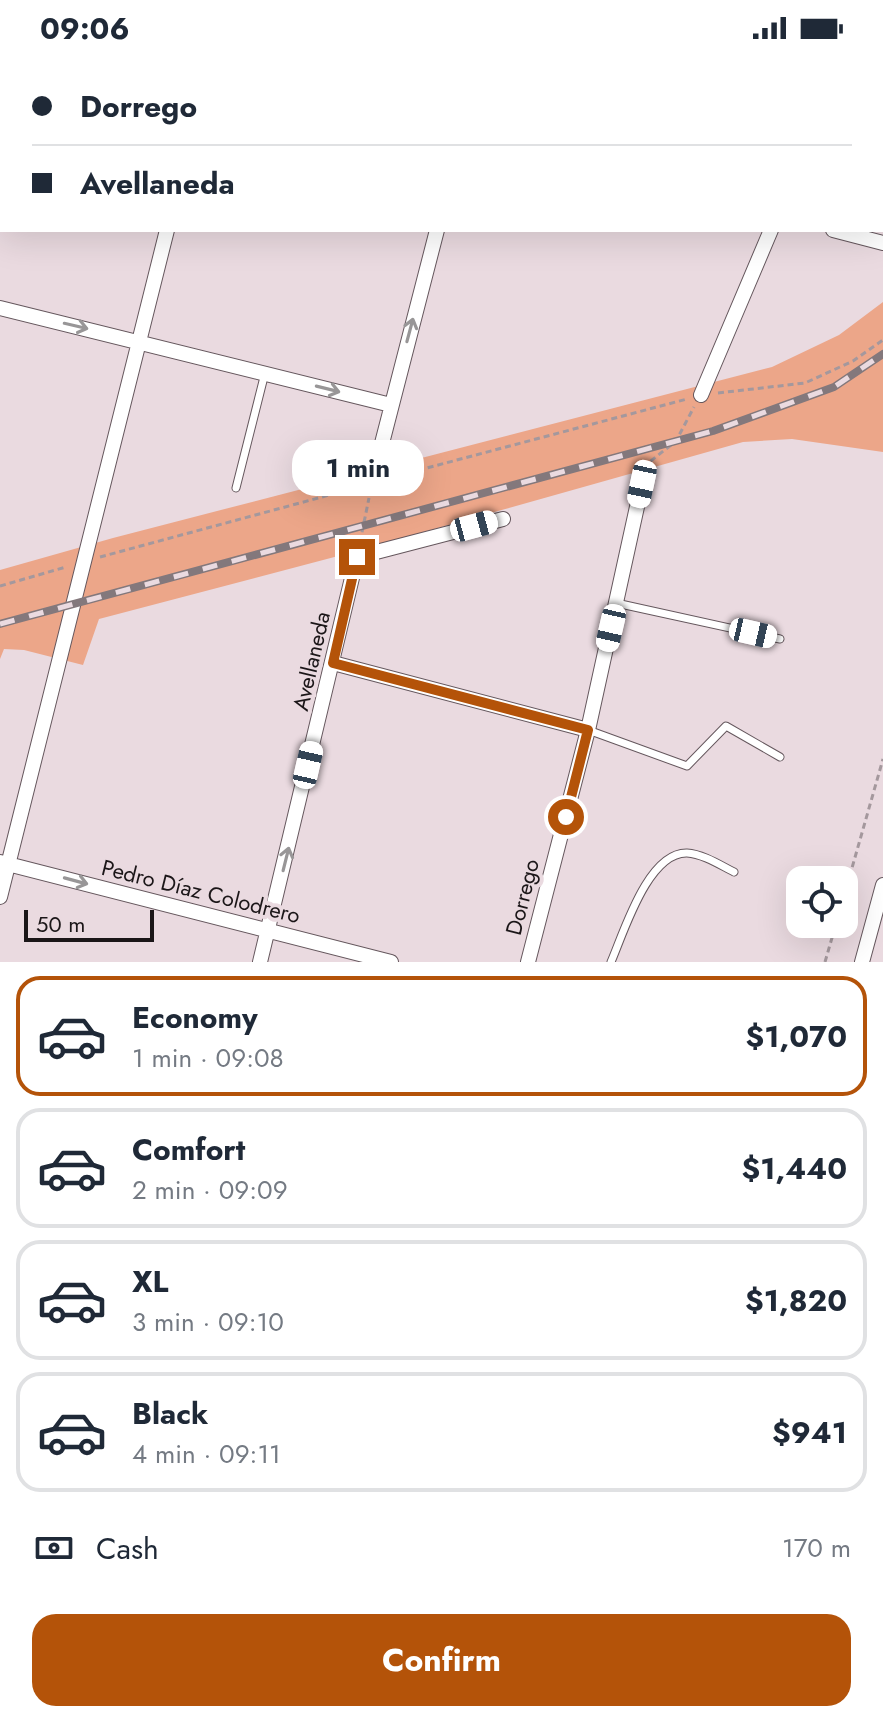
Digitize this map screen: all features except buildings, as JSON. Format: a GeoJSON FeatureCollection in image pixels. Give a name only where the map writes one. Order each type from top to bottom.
{"type":"FeatureCollection","features":[{"type":"Feature","properties":{"kind":"street"},"geometry":{"type":"LineString","coordinates":[[0,897],[4,863],[167,232]]}},
{"type":"Feature","properties":{"kind":"street"},"geometry":{"type":"LineString","coordinates":[[372,482],[436,232]]}},
{"type":"Feature","properties":{"kind":"street"},"geometry":{"type":"LineString","coordinates":[[701,395],[770,232]]}},
{"type":"Feature","properties":{"kind":"street"},"geometry":{"type":"LineString","coordinates":[[841,232],[883,243]]}},
{"type":"Feature","properties":{"kind":"street"},"geometry":{"type":"LineString","coordinates":[[1,311],[140,341],[391,405]]}},
{"type":"Feature","properties":{"kind":"street","name":"Dorrego"},"geometry":{"type":"LineString","coordinates":[[528,962],[588,730],[642,484]]}},
{"type":"Feature","properties":{"kind":"street","name":"Avellaneda"},"geometry":{"type":"LineString","coordinates":[[260,962],[357,557],[503,519]]}},
{"type":"Feature","properties":{"kind":"street"},"geometry":{"type":"LineString","coordinates":[[333,663],[588,730]]}},
{"type":"Feature","properties":{"kind":"street","name":"Pedro Díaz Colodrero"},"geometry":{"type":"LineString","coordinates":[[4,863],[391,962]]}},
{"type":"Feature","properties":{"kind":"street"},"geometry":{"type":"LineString","coordinates":[[862,962],[883,885]]}},
{"type":"Feature","properties":{"kind":"lane"},"geometry":{"type":"LineString","coordinates":[[236,488],[265,373]]}},
{"type":"Feature","properties":{"kind":"lane"},"geometry":{"type":"LineString","coordinates":[[616,603],[780,639]]}},
{"type":"Feature","properties":{"kind":"lane"},"geometry":{"type":"LineString","coordinates":[[588,730],[687,766],[726,726],[780,757]]}},
{"type":"Feature","properties":{"kind":"lane"},"geometry":{"type":"LineString","coordinates":[[611,962],[645,887],[661,863],[673,855],[689,853],[734,872]]}},
{"type":"Feature","properties":{"kind":"path"},"geometry":{"type":"LineString","coordinates":[[0,586],[372,482],[701,395],[805,383],[853,361],[883,340]]}},
{"type":"Feature","properties":{"kind":"path"},"geometry":{"type":"LineString","coordinates":[[642,484],[647,464],[676,441],[701,395]]}},
{"type":"Feature","properties":{"kind":"path"},"geometry":{"type":"LineString","coordinates":[[364,525],[372,482]]}},
{"type":"Feature","properties":{"kind":"path"},"geometry":{"type":"LineString","coordinates":[[853,866],[883,759]]}},
{"type":"Feature","properties":{"kind":"path"},"geometry":{"type":"LineString","coordinates":[[825,962],[832,938]]}},
{"type":"Feature","properties":{"kind":"shaded area"},"geometry":{"type":"Polygon","coordinates":[[[883,302],[883,452],[792,439],[743,442],[342,555],[99,619],[83,665],[24,650],[4,649],[0,659],[0,570],[772,367],[839,335],[883,302]]]}},
{"type":"Feature","properties":{"kind":"railway"},"geometry":{"type":"LineString","coordinates":[[0,624],[713,431],[834,387],[883,354]]}},
{"type":"Feature","properties":{"kind":"route"},"geometry":{"type":"LineString","coordinates":[[357,557],[333,663],[588,730],[566,817]]}}]}
